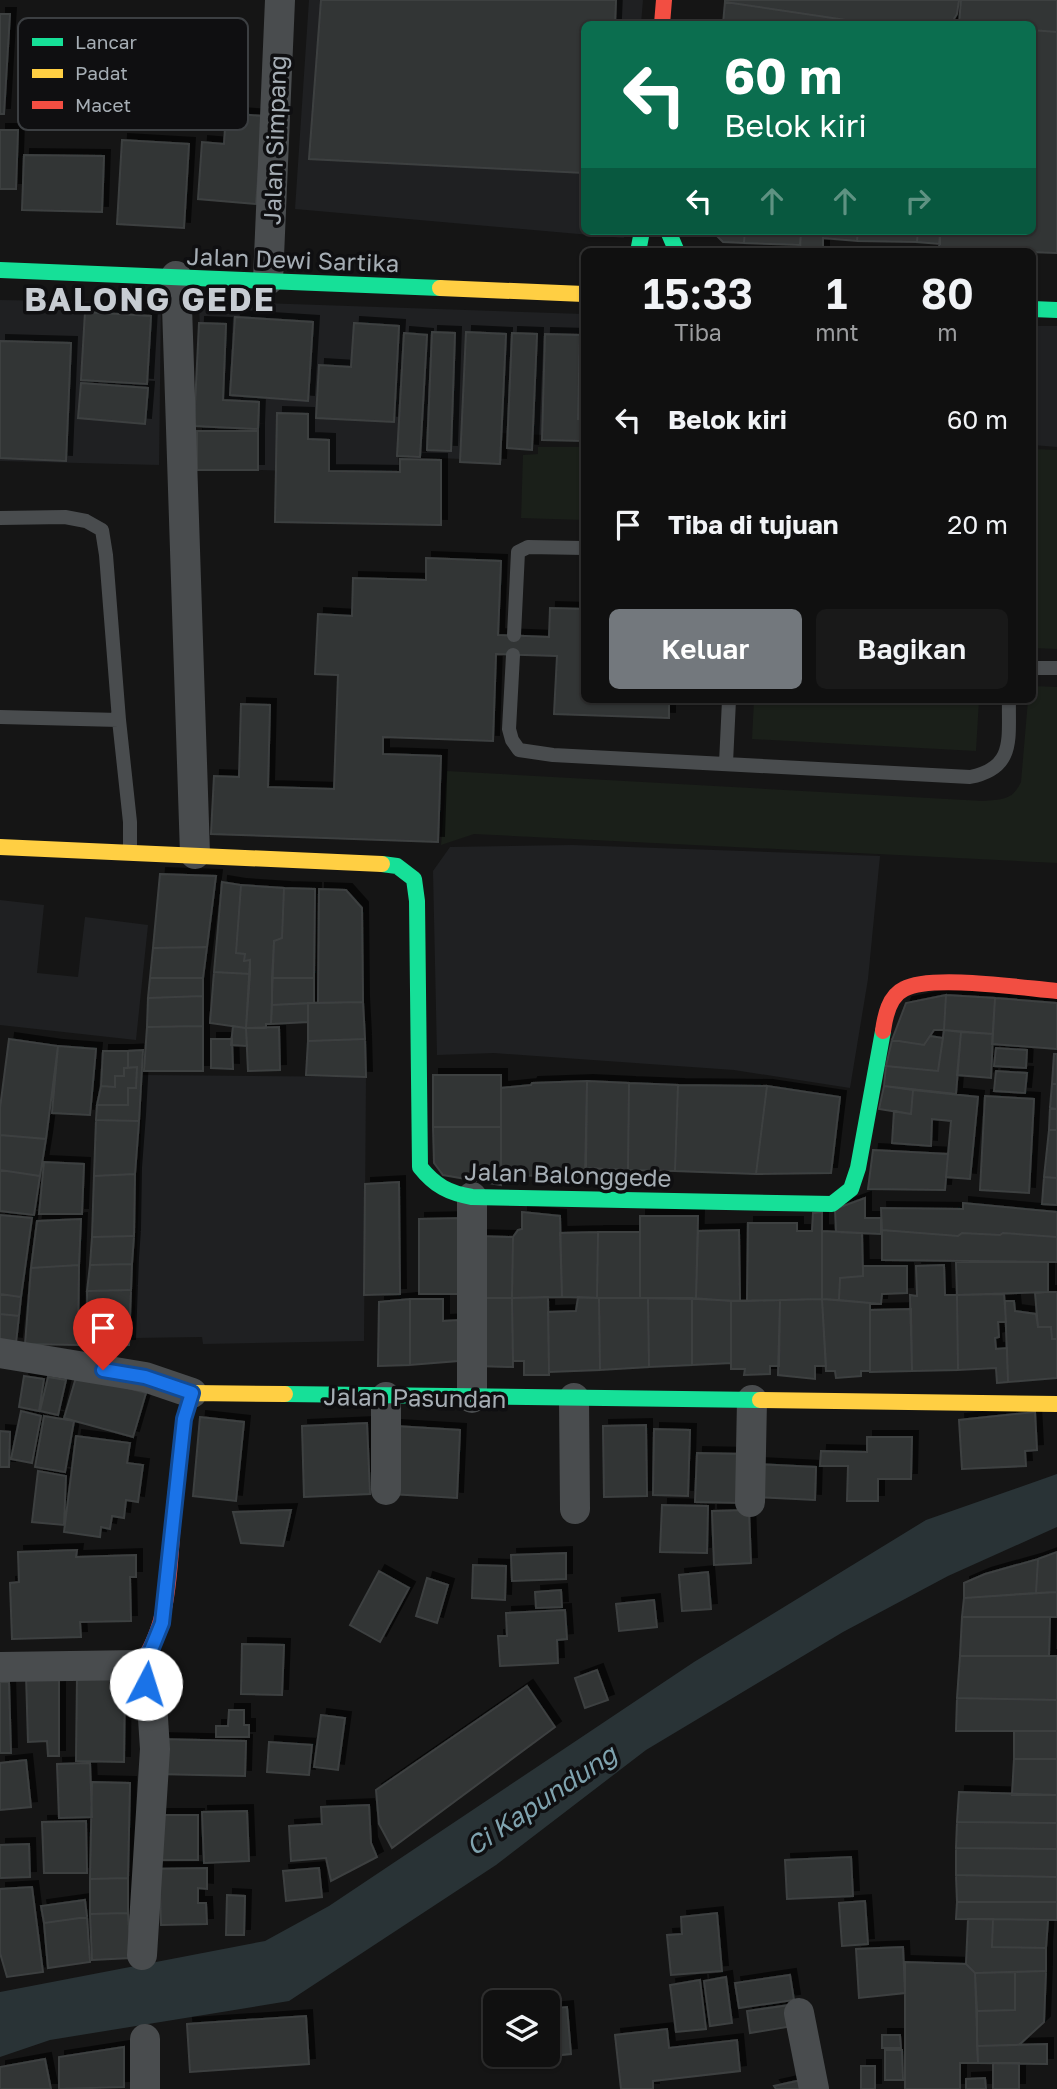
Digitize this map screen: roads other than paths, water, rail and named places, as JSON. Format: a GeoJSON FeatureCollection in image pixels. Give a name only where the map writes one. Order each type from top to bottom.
{"type":"FeatureCollection","features":[{"type":"Feature","properties":{"kind":"street","name":"Jalan Simpang"},"geometry":{"type":"LineString","coordinates":[[268,280],[280,0]]}},
{"type":"Feature","properties":{"kind":"street"},"geometry":{"type":"LineString","coordinates":[[662,21],[664,0]]}},
{"type":"Feature","properties":{"kind":"street"},"geometry":{"type":"LineString","coordinates":[[677,21],[680,0]]}},
{"type":"Feature","properties":{"kind":"street","name":"Jalan Dewi Sartika"},"geometry":{"type":"LineString","coordinates":[[0,270],[581,294]]}},
{"type":"Feature","properties":{"kind":"street"},"geometry":{"type":"LineString","coordinates":[[176,276],[195,854]]}},
{"type":"Feature","properties":{"kind":"street"},"geometry":{"type":"LineString","coordinates":[[1036,309],[1057,310]]}},
{"type":"Feature","properties":{"kind":"street","name":"Jalan Balonggede"},"geometry":{"type":"LineString","coordinates":[[0,847],[195,854],[397,866],[414,879],[417,901],[420,1167],[434,1185],[448,1192],[472,1196],[832,1204],[851,1189],[858,1168],[887,1008],[902,989],[930,981],[1057,991]]}},
{"type":"Feature","properties":{"kind":"street"},"geometry":{"type":"LineString","coordinates":[[472,1196],[472,1398]]}},
{"type":"Feature","properties":{"kind":"street"},"geometry":{"type":"LineString","coordinates":[[0,1353],[145,1377],[192,1393],[184,1419],[162,1623],[151,1650],[140,1665]]}},
{"type":"Feature","properties":{"kind":"street","name":"Jalan Pasundan"},"geometry":{"type":"LineString","coordinates":[[192,1393],[1057,1404]]}},
{"type":"Feature","properties":{"kind":"street"},"geometry":{"type":"LineString","coordinates":[[386,1396],[386,1490]]}},
{"type":"Feature","properties":{"kind":"street"},"geometry":{"type":"LineString","coordinates":[[574,1398],[575,1509]]}},
{"type":"Feature","properties":{"kind":"street"},"geometry":{"type":"LineString","coordinates":[[750,1503],[752,1400]]}},
{"type":"Feature","properties":{"kind":"street"},"geometry":{"type":"LineString","coordinates":[[0,1667],[140,1665]]}},
{"type":"Feature","properties":{"kind":"street"},"geometry":{"type":"LineString","coordinates":[[140,1665],[152,1703],[155,1749],[142,1955]]}},
{"type":"Feature","properties":{"kind":"street"},"geometry":{"type":"LineString","coordinates":[[799,2013],[814,2089]]}},
{"type":"Feature","properties":{"kind":"street"},"geometry":{"type":"LineString","coordinates":[[145,2039],[145,2089]]}},
{"type":"Feature","properties":{"kind":"lane"},"geometry":{"type":"LineString","coordinates":[[0,518],[65,517],[86,521],[102,530],[130,822],[130,852]]}},
{"type":"Feature","properties":{"kind":"lane"},"geometry":{"type":"LineString","coordinates":[[514,635],[518,552],[528,547],[581,548]]}},
{"type":"Feature","properties":{"kind":"lane"},"geometry":{"type":"LineString","coordinates":[[513,655],[509,729],[512,740],[519,750],[553,755],[970,777],[985,774],[1003,761],[1008,748],[1009,703]]}},
{"type":"Feature","properties":{"kind":"lane"},"geometry":{"type":"LineString","coordinates":[[1036,668],[1057,668]]}},
{"type":"Feature","properties":{"kind":"lane"},"geometry":{"type":"LineString","coordinates":[[726,763],[729,703]]}},
{"type":"Feature","properties":{"kind":"lane"},"geometry":{"type":"LineString","coordinates":[[0,716],[119,720]]}},
{"type":"Feature","properties":{"kind":"water","name":"Ci Kapundung"},"geometry":{"type":"Polygon","coordinates":[[[1057,1474],[1057,1527],[948,1576],[843,1632],[646,1750],[496,1865],[289,2001],[50,2040],[0,2057],[0,1992],[265,1941],[329,1906],[694,1662],[926,1520],[1057,1474]]]}},
{"type":"Feature","properties":{"kind":"district","name":"BALONG GEDE"},"geometry":{"type":"Point","coordinates":[150,299]}}]}
